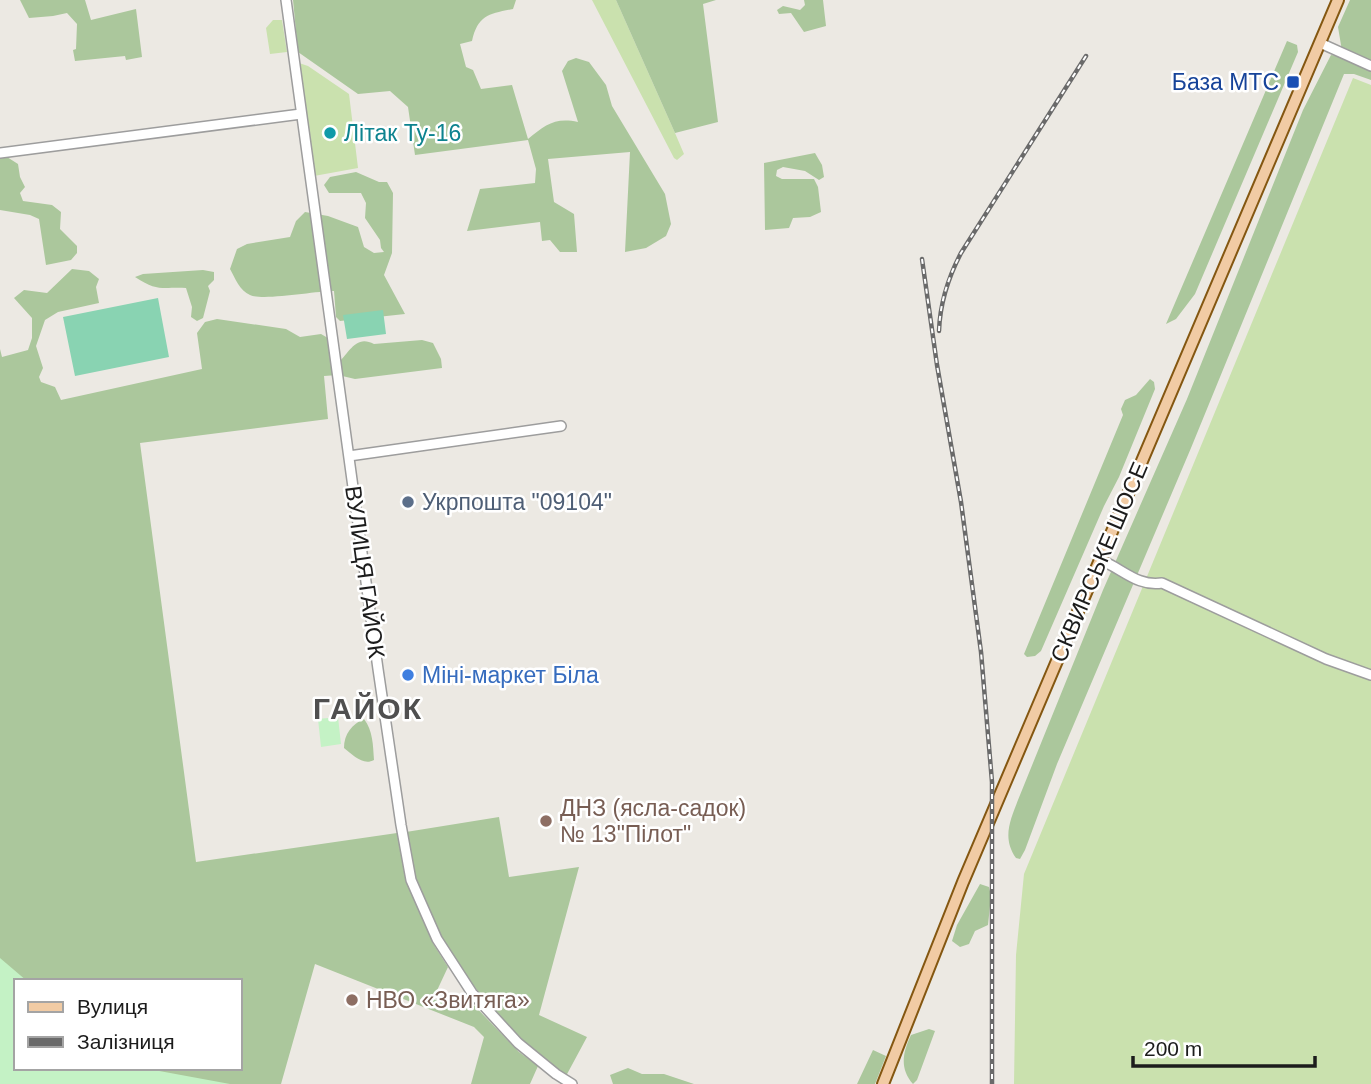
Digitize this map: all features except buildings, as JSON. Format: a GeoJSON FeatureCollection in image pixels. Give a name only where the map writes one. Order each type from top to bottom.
{"type":"FeatureCollection","features":[{"type":"Feature","properties":{"kind":"main road","name":"СКВИРСЬКЕ ШОСЕ"},"geometry":{"type":"LineString","coordinates":[[883,1084],[963,882],[1338,0]]}},
{"type":"Feature","properties":{"kind":"street","name":"ВУЛИЦЯ ГАЙОК"},"geometry":{"type":"LineString","coordinates":[[286,0],[387,732],[411,880],[438,939],[471,993],[518,1043],[572,1084]]}},
{"type":"Feature","properties":{"kind":"street"},"geometry":{"type":"LineString","coordinates":[[1320,43],[1371,65]]}},
{"type":"Feature","properties":{"kind":"street"},"geometry":{"type":"LineString","coordinates":[[0,153],[301,114]]}},
{"type":"Feature","properties":{"kind":"street"},"geometry":{"type":"LineString","coordinates":[[349,456],[561,426]]}},
{"type":"Feature","properties":{"kind":"street"},"geometry":{"type":"LineString","coordinates":[[1100,560],[1115,566],[1134,580],[1162,583],[1326,659],[1371,675]]}},
{"type":"Feature","properties":{"kind":"green space"},"geometry":{"type":"Polygon","coordinates":[[[20,0],[85,0],[91,20],[136,9],[142,57],[75,61],[73,50],[76,49],[77,24],[67,13],[29,18],[20,0]]]}},
{"type":"Feature","properties":{"kind":"green space"},"geometry":{"type":"Polygon","coordinates":[[[293,0],[516,0],[513,9],[486,17],[474,32],[472,41],[460,44],[466,67],[473,70],[481,89],[512,85],[528,139],[551,123],[578,122],[562,71],[568,61],[576,58],[589,62],[606,85],[612,106],[665,194],[671,224],[666,236],[646,248],[625,252],[630,152],[548,159],[554,202],[574,214],[577,252],[560,252],[550,240],[542,241],[540,222],[467,231],[480,189],[535,183],[536,169],[528,140],[415,155],[408,107],[390,91],[358,94],[298,52],[293,0]]]}},
{"type":"Feature","properties":{"kind":"green space"},"geometry":{"type":"Polygon","coordinates":[[[592,0],[616,0],[684,154],[677,160],[674,158],[592,0]]]}},
{"type":"Feature","properties":{"kind":"green space"},"geometry":{"type":"Polygon","coordinates":[[[616,0],[716,0],[703,4],[718,122],[675,133],[616,0]]]}},
{"type":"Feature","properties":{"kind":"green space"},"geometry":{"type":"Polygon","coordinates":[[[804,0],[823,0],[826,26],[804,32],[791,13],[779,14],[777,10],[783,6],[800,10],[805,5],[804,0]]]}},
{"type":"Feature","properties":{"kind":"green space"},"geometry":{"type":"Polygon","coordinates":[[[1350,0],[1371,0],[1371,65],[1342,51],[1338,27],[1350,0]]]}},
{"type":"Feature","properties":{"kind":"green space"},"geometry":{"type":"Polygon","coordinates":[[[273,20],[282,20],[287,52],[270,54],[266,28],[273,20]]]}},
{"type":"Feature","properties":{"kind":"green space"},"geometry":{"type":"Polygon","coordinates":[[[1287,41],[1297,45],[1298,52],[1195,294],[1176,319],[1166,324],[1287,41]]]}},
{"type":"Feature","properties":{"kind":"green space"},"geometry":{"type":"Polygon","coordinates":[[[1331,55],[1371,70],[1371,80],[1354,74],[1344,74],[1191,448],[1057,764],[1025,850],[1020,859],[1016,858],[1008,836],[1018,800],[1103,590],[1187,399],[1303,110],[1331,55]]]}},
{"type":"Feature","properties":{"kind":"green space"},"geometry":{"type":"Polygon","coordinates":[[[299,63],[308,66],[349,94],[358,168],[314,176],[299,63]]]}},
{"type":"Feature","properties":{"kind":"green space"},"geometry":{"type":"Polygon","coordinates":[[[1353,78],[1371,85],[1371,1084],[1014,1084],[1016,955],[1024,874],[1353,78]]]}},
{"type":"Feature","properties":{"kind":"green space"},"geometry":{"type":"Polygon","coordinates":[[[815,153],[822,165],[824,177],[819,180],[805,171],[783,167],[777,170],[776,176],[782,179],[814,179],[818,187],[821,212],[810,217],[793,218],[789,228],[765,230],[764,163],[815,153]]]}},
{"type":"Feature","properties":{"kind":"green space"},"geometry":{"type":"Polygon","coordinates":[[[0,157],[7,157],[18,164],[25,187],[20,193],[23,201],[52,205],[61,212],[60,229],[77,246],[77,253],[71,260],[46,265],[39,219],[0,210],[0,157]]]}},
{"type":"Feature","properties":{"kind":"green space"},"geometry":{"type":"Polygon","coordinates":[[[356,172],[379,182],[387,182],[393,193],[392,253],[384,275],[405,314],[340,321],[336,317],[334,291],[257,297],[243,291],[230,269],[237,249],[247,244],[290,237],[296,221],[305,212],[328,216],[358,227],[364,247],[374,253],[384,252],[380,240],[365,218],[366,203],[361,193],[329,193],[324,185],[330,177],[356,172]]]}},
{"type":"Feature","properties":{"kind":"green space"},"geometry":{"type":"Polygon","coordinates":[[[72,269],[89,271],[99,279],[96,287],[99,303],[58,312],[45,320],[36,346],[43,368],[39,377],[41,382],[55,387],[61,400],[202,369],[197,333],[205,322],[217,319],[286,329],[300,337],[321,334],[333,341],[337,364],[357,343],[422,340],[433,343],[441,359],[442,368],[355,379],[338,375],[324,376],[328,419],[140,443],[196,862],[397,833],[407,883],[434,945],[448,967],[433,999],[458,1008],[468,999],[519,1052],[538,1066],[530,1084],[471,1084],[484,1037],[474,1027],[315,964],[281,1084],[72,1084],[55,1070],[242,1070],[242,979],[14,979],[14,1069],[0,1073],[0,349],[2,357],[28,350],[32,338],[32,318],[14,298],[24,290],[47,293],[72,269]]]}},
{"type":"Feature","properties":{"kind":"green space"},"geometry":{"type":"Polygon","coordinates":[[[203,270],[214,272],[214,280],[208,286],[210,291],[203,318],[197,321],[191,317],[192,307],[186,288],[155,287],[135,277],[143,274],[203,270]]]}},
{"type":"Feature","properties":{"kind":"green space"},"geometry":{"type":"Polygon","coordinates":[[[158,298],[169,357],[75,376],[63,317],[158,298]]]}},
{"type":"Feature","properties":{"kind":"green space"},"geometry":{"type":"Polygon","coordinates":[[[383,310],[386,334],[347,339],[343,315],[383,310]]]}},
{"type":"Feature","properties":{"kind":"green space"},"geometry":{"type":"Polygon","coordinates":[[[1150,379],[1154,382],[1155,389],[1119,477],[1041,651],[1035,656],[1027,657],[1024,654],[1123,415],[1121,409],[1125,400],[1136,395],[1150,379]]]}},
{"type":"Feature","properties":{"kind":"green space"},"geometry":{"type":"Polygon","coordinates":[[[338,717],[341,744],[321,747],[318,719],[338,717]]]}},
{"type":"Feature","properties":{"kind":"green space"},"geometry":{"type":"Polygon","coordinates":[[[364,719],[373,744],[374,760],[366,762],[344,748],[345,738],[350,730],[364,719]]]}},
{"type":"Feature","properties":{"kind":"green space"},"geometry":{"type":"Polygon","coordinates":[[[499,817],[509,877],[579,867],[539,1015],[587,1037],[566,1076],[519,1036],[478,991],[444,940],[414,872],[406,832],[499,817]]]}},
{"type":"Feature","properties":{"kind":"green space"},"geometry":{"type":"Polygon","coordinates":[[[980,884],[989,887],[991,896],[988,925],[975,931],[969,944],[960,947],[952,941],[957,925],[980,884]]]}},
{"type":"Feature","properties":{"kind":"green space"},"geometry":{"type":"Polygon","coordinates":[[[0,958],[25,979],[14,979],[14,1070],[154,1070],[230,1084],[0,1084],[0,958]]]}},
{"type":"Feature","properties":{"kind":"green space"},"geometry":{"type":"Polygon","coordinates":[[[929,1029],[935,1031],[917,1080],[913,1084],[904,1066],[906,1048],[911,1035],[929,1029]]]}},
{"type":"Feature","properties":{"kind":"green space"},"geometry":{"type":"Polygon","coordinates":[[[873,1050],[886,1056],[875,1084],[857,1084],[873,1050]]]}},
{"type":"Feature","properties":{"kind":"green space"},"geometry":{"type":"Polygon","coordinates":[[[628,1068],[642,1074],[664,1074],[694,1084],[613,1084],[610,1075],[628,1068]]]}},
{"type":"Feature","properties":{"kind":"railway"},"geometry":{"type":"LineString","coordinates":[[939,331],[945,291],[961,253],[1086,56]]}},
{"type":"Feature","properties":{"kind":"railway"},"geometry":{"type":"LineString","coordinates":[[922,259],[961,502],[981,652],[992,782],[992,1084]]}},
{"type":"Feature","properties":{"kind":"place","name":"База МТС"},"geometry":{"type":"Point","coordinates":[1293,82]}},
{"type":"Feature","properties":{"kind":"place","name":"Літак Ту-16"},"geometry":{"type":"Point","coordinates":[330,133]}},
{"type":"Feature","properties":{"kind":"place","name":"Укрпошта \"09104\""},"geometry":{"type":"Point","coordinates":[408,502]}},
{"type":"Feature","properties":{"kind":"place","name":"Міні-маркет Біла"},"geometry":{"type":"Point","coordinates":[408,675]}},
{"type":"Feature","properties":{"kind":"place","name":"ДНЗ (ясла-садок) № 13\"Пілот\""},"geometry":{"type":"Point","coordinates":[546,821]}},
{"type":"Feature","properties":{"kind":"place","name":"НВО «Звитяга»"},"geometry":{"type":"Point","coordinates":[352,1000]}},
{"type":"Feature","properties":{"kind":"district","name":"ГАЙОК"},"geometry":{"type":"Point","coordinates":[368,708]}}]}
